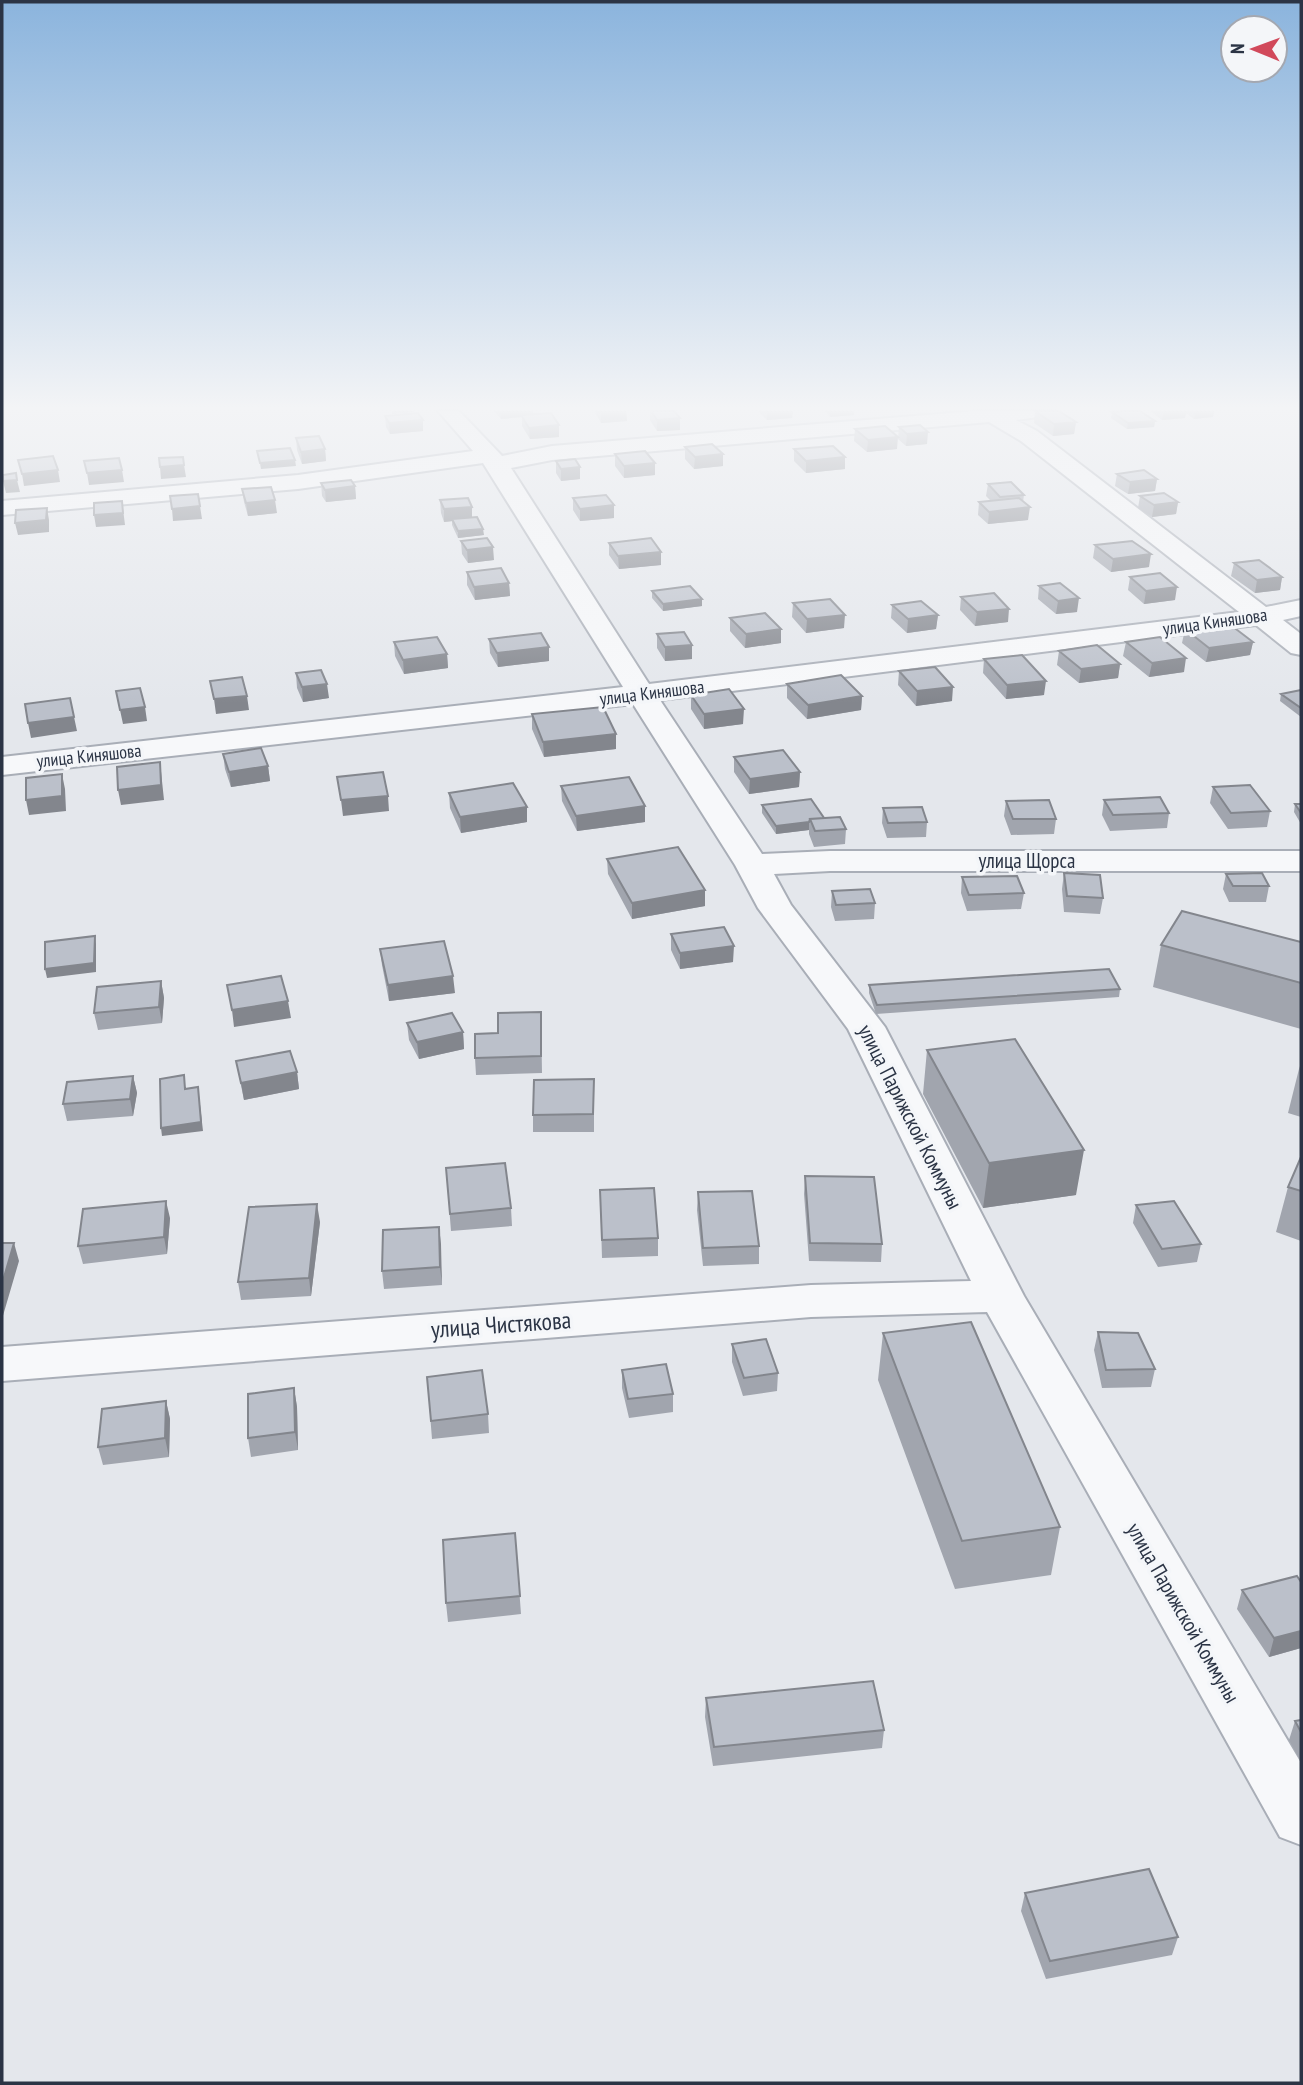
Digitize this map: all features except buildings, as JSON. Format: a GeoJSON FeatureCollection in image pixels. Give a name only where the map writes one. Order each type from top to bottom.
{"type":"FeatureCollection","features":[{"type":"Feature","properties":{"kind":"street","name":"улица Парижской Коммуны"},"geometry":{"type":"LineString","coordinates":[[525,508],[752,865],[775,908],[866,1027],[1001,1296],[1301,1818]]}},
{"type":"Feature","properties":{"kind":"street"},"geometry":{"type":"LineString","coordinates":[[1123,508],[1301,647]]}},
{"type":"Feature","properties":{"kind":"street","name":"улица Киняшова"},"geometry":{"type":"LineString","coordinates":[[2,766],[641,694],[1263,616],[1301,608]]}},
{"type":"Feature","properties":{"kind":"street","name":"улица Щорса"},"geometry":{"type":"LineString","coordinates":[[752,865],[830,861],[1301,861]]}},
{"type":"Feature","properties":{"kind":"street","name":"улица Чистякова"},"geometry":{"type":"LineString","coordinates":[[2,1364],[811,1301],[1001,1296]]}}]}
